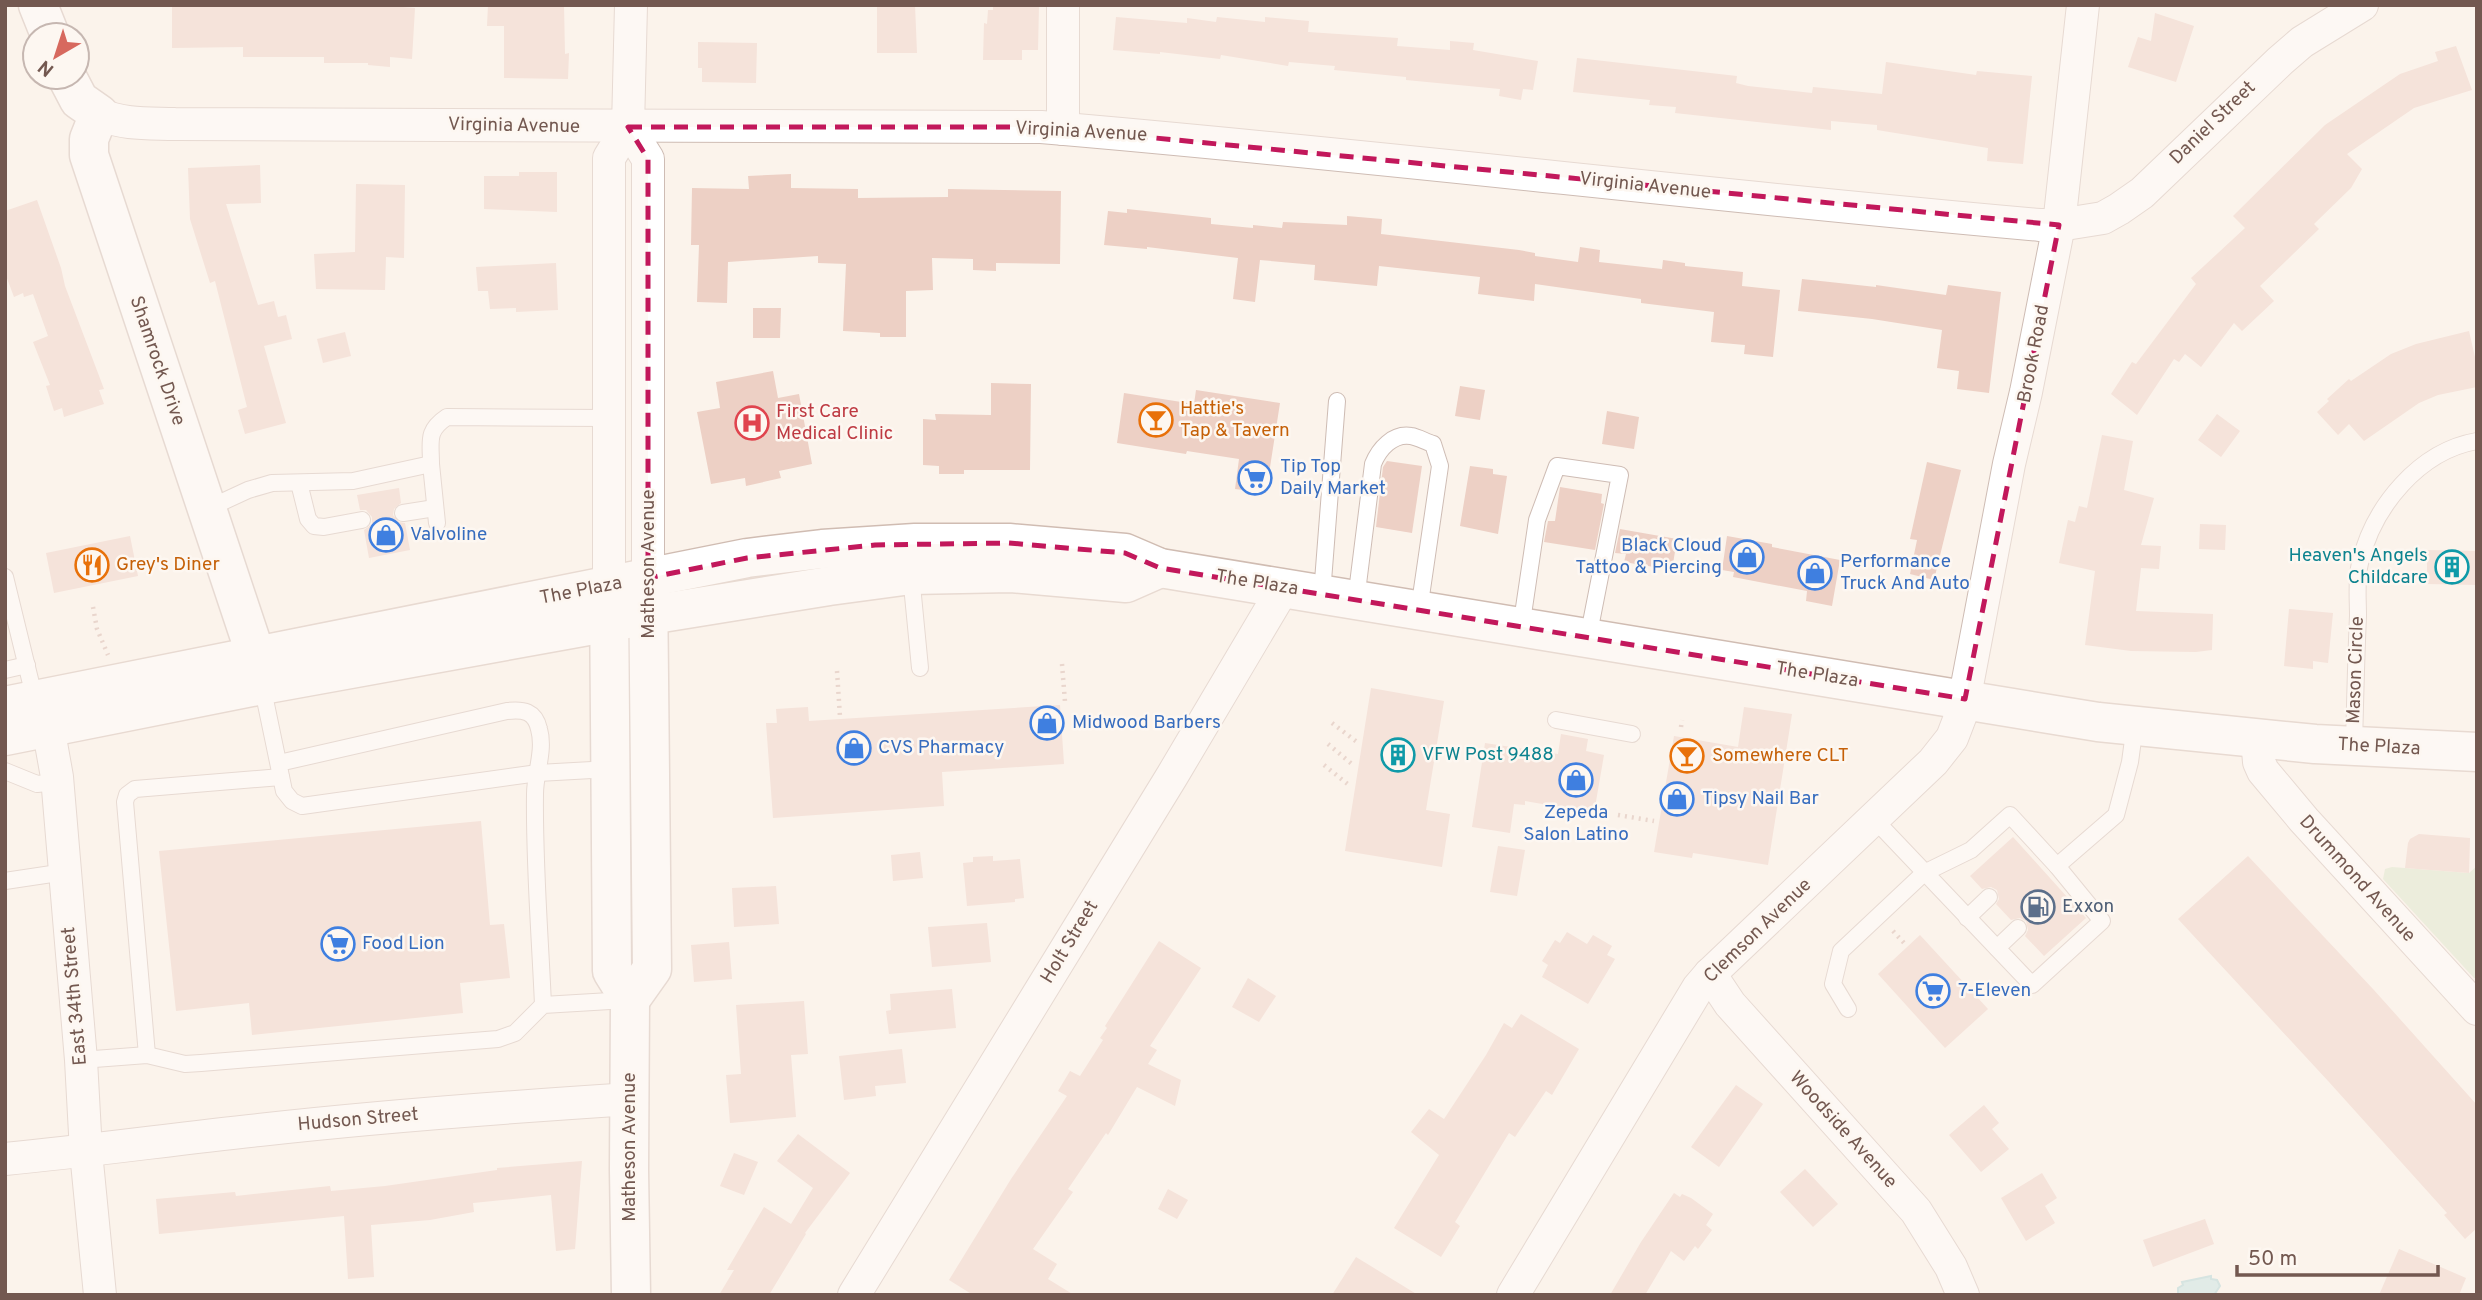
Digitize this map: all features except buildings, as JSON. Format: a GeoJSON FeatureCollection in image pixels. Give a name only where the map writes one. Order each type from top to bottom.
{"type":"FeatureCollection","features":[{"type":"Feature","properties":{"kind":"main road"},"geometry":{"type":"LineString","coordinates":[[74,91],[79,100],[99,114]]}},
{"type":"Feature","properties":{"kind":"main road","name":"Shamrock Drive"},"geometry":{"type":"LineString","coordinates":[[99,114],[89,139],[89,155],[259,671]]}},
{"type":"Feature","properties":{"kind":"main road","name":"The Plaza"},"geometry":{"type":"LineString","coordinates":[[5,736],[32,699],[259,671],[609,604],[648,578],[747,558],[822,549],[915,543],[1009,543],[1125,553],[1160,568],[2098,722],[2354,746],[2477,752]]}},
{"type":"Feature","properties":{"kind":"main road","name":"The Plaza"},"geometry":{"type":"LineString","coordinates":[[609,604],[649,615],[911,575],[1011,573],[1126,583],[1160,568]]}},
{"type":"Feature","properties":{"kind":"main road","name":"Matheson Avenue"},"geometry":{"type":"LineString","coordinates":[[630,1000],[652,969],[648,578]]}},
{"type":"Feature","properties":{"kind":"main road","name":"Matheson Avenue"},"geometry":{"type":"LineString","coordinates":[[609,604],[612,971],[630,1000],[631,1295]]}},
{"type":"Feature","properties":{"kind":"street"},"geometry":{"type":"LineString","coordinates":[[628,127],[631,5]]}},
{"type":"Feature","properties":{"kind":"street"},"geometry":{"type":"LineString","coordinates":[[1063,5],[1063,129]]}},
{"type":"Feature","properties":{"kind":"street","name":"Brook Road"},"geometry":{"type":"LineString","coordinates":[[1965,699],[2009,464],[2059,225],[2083,5]]}},
{"type":"Feature","properties":{"kind":"street","name":"Daniel Street"},"geometry":{"type":"LineString","coordinates":[[2059,225],[2103,218],[2142,193],[2280,61],[2302,43],[2362,5]]}},
{"type":"Feature","properties":{"kind":"street","name":"Virginia Avenue"},"geometry":{"type":"LineString","coordinates":[[99,114],[115,121],[132,123],[1063,129],[1251,145],[1870,210],[2040,226],[2059,225]]}},
{"type":"Feature","properties":{"kind":"street","name":"Matheson Avenue"},"geometry":{"type":"LineString","coordinates":[[609,604],[609,158],[628,127],[648,159],[648,578]]}},
{"type":"Feature","properties":{"kind":"street","name":"Holt Street"},"geometry":{"type":"LineString","coordinates":[[855,1295],[1172,776],[1284,587]]}},
{"type":"Feature","properties":{"kind":"street","name":"East 34th Street"},"geometry":{"type":"LineString","coordinates":[[32,699],[58,782],[86,1152],[100,1295]]}},
{"type":"Feature","properties":{"kind":"street","name":"Clemson Avenue"},"geometry":{"type":"LineString","coordinates":[[1513,1295],[1698,988],[1933,762],[1952,738],[1965,699]]}},
{"type":"Feature","properties":{"kind":"street","name":"Drummond Avenue"},"geometry":{"type":"LineString","coordinates":[[2257,738],[2259,762],[2263,771],[2310,827],[2477,1009]]}},
{"type":"Feature","properties":{"kind":"street","name":"Woodside Avenue"},"geometry":{"type":"LineString","coordinates":[[1710,974],[1730,1004],[1916,1211],[1945,1256],[1963,1295]]}},
{"type":"Feature","properties":{"kind":"street","name":"Hudson Street"},"geometry":{"type":"LineString","coordinates":[[5,1159],[86,1152],[261,1129],[508,1106],[631,1099]]}},
{"type":"Feature","properties":{"kind":"lane"},"geometry":{"type":"LineString","coordinates":[[1337,401],[1339,597]]}},
{"type":"Feature","properties":{"kind":"lane"},"geometry":{"type":"LineString","coordinates":[[403,513],[436,515],[431,432],[447,416],[609,418]]}},
{"type":"Feature","properties":{"kind":"lane"},"geometry":{"type":"LineString","coordinates":[[1339,597],[1378,452],[1388,441],[1410,435],[1433,444],[1440,466],[1419,610]]}},
{"type":"Feature","properties":{"kind":"lane","name":"Mason Circle"},"geometry":{"type":"LineString","coordinates":[[2354,746],[2359,565],[2370,533],[2388,500],[2413,473],[2458,445],[2477,441]]}},
{"type":"Feature","properties":{"kind":"lane"},"geometry":{"type":"LineString","coordinates":[[207,509],[248,490],[272,483],[353,481],[431,464]]}},
{"type":"Feature","properties":{"kind":"lane"},"geometry":{"type":"LineString","coordinates":[[1521,628],[1537,520],[1557,466],[1620,475],[1588,638]]}},
{"type":"Feature","properties":{"kind":"lane"},"geometry":{"type":"LineString","coordinates":[[299,483],[308,519],[314,526],[324,527],[362,520]]}},
{"type":"Feature","properties":{"kind":"lane"},"geometry":{"type":"LineString","coordinates":[[911,575],[920,668]]}},
{"type":"Feature","properties":{"kind":"lane"},"geometry":{"type":"LineString","coordinates":[[5,577],[32,699]]}},
{"type":"Feature","properties":{"kind":"lane"},"geometry":{"type":"LineString","coordinates":[[5,670],[32,699]]}},
{"type":"Feature","properties":{"kind":"lane"},"geometry":{"type":"LineString","coordinates":[[259,671],[284,791],[292,801],[302,806],[538,773],[611,769]]}},
{"type":"Feature","properties":{"kind":"lane"},"geometry":{"type":"LineString","coordinates":[[147,1055],[125,802],[127,795],[135,789],[280,770],[522,709],[531,713],[539,729],[535,791],[543,1005]]}},
{"type":"Feature","properties":{"kind":"lane"},"geometry":{"type":"LineString","coordinates":[[1556,720],[1632,733]]}},
{"type":"Feature","properties":{"kind":"lane"},"geometry":{"type":"LineString","coordinates":[[2057,866],[2116,815],[2130,762],[2135,726]]}},
{"type":"Feature","properties":{"kind":"lane"},"geometry":{"type":"LineString","coordinates":[[5,771],[37,784],[58,782]]}},
{"type":"Feature","properties":{"kind":"lane"},"geometry":{"type":"LineString","coordinates":[[1848,1009],[1833,984],[1841,951],[1924,873],[1971,850],[2010,815],[2035,851],[2057,866],[2066,886],[2102,921],[2032,985],[1924,873],[1874,819]]}},
{"type":"Feature","properties":{"kind":"lane"},"geometry":{"type":"LineString","coordinates":[[5,881],[65,872]]}},
{"type":"Feature","properties":{"kind":"lane"},"geometry":{"type":"LineString","coordinates":[[1967,918],[1989,897]]}},
{"type":"Feature","properties":{"kind":"lane"},"geometry":{"type":"LineString","coordinates":[[1997,948],[2018,928]]}},
{"type":"Feature","properties":{"kind":"lane"},"geometry":{"type":"LineString","coordinates":[[81,1060],[147,1055],[185,1064],[498,1039],[515,1033],[543,1005],[630,1000]]}},
{"type":"Feature","properties":{"kind":"path"},"geometry":{"type":"LineString","coordinates":[[93,607],[97,629],[108,656]]}},
{"type":"Feature","properties":{"kind":"path"},"geometry":{"type":"LineString","coordinates":[[1062,664],[1065,702]]}},
{"type":"Feature","properties":{"kind":"path"},"geometry":{"type":"LineString","coordinates":[[837,671],[840,716]]}},
{"type":"Feature","properties":{"kind":"path"},"geometry":{"type":"LineString","coordinates":[[1681,727],[1682,720]]}},
{"type":"Feature","properties":{"kind":"path"},"geometry":{"type":"LineString","coordinates":[[1332,723],[1357,742]]}},
{"type":"Feature","properties":{"kind":"path"},"geometry":{"type":"LineString","coordinates":[[1328,744],[1353,765]]}},
{"type":"Feature","properties":{"kind":"path"},"geometry":{"type":"LineString","coordinates":[[1324,765],[1350,786]]}},
{"type":"Feature","properties":{"kind":"path"},"geometry":{"type":"LineString","coordinates":[[1618,815],[1654,821]]}},
{"type":"Feature","properties":{"kind":"highlighted area"},"geometry":{"type":"Polygon","coordinates":[[[628,127],[1041,127],[2059,225],[1965,699],[1160,568],[1125,553],[1009,543],[875,545],[747,558],[648,578],[648,159],[628,127]]]}},
{"type":"Feature","properties":{"kind":"green space"},"geometry":{"type":"Polygon","coordinates":[[[2477,866],[2477,978],[2474,978],[2383,879],[2385,869],[2392,867],[2469,873],[2477,866]]]}},
{"type":"Feature","properties":{"kind":"water"},"geometry":{"type":"Polygon","coordinates":[[[2211,1276],[2220,1286],[2214,1295],[2178,1294],[2182,1282],[2211,1276]]]}},
{"type":"Feature","properties":{"kind":"place","name":"Hattie's Tap & Tavern"},"geometry":{"type":"Point","coordinates":[1156,420]}},
{"type":"Feature","properties":{"kind":"place","name":"First Care Medical Clinic"},"geometry":{"type":"Point","coordinates":[752,423]}},
{"type":"Feature","properties":{"kind":"place","name":"Tip Top Daily Market"},"geometry":{"type":"Point","coordinates":[1255,478]}},
{"type":"Feature","properties":{"kind":"place","name":"Valvoline"},"geometry":{"type":"Point","coordinates":[386,535]}},
{"type":"Feature","properties":{"kind":"place","name":"Black Cloud Tattoo & Piercing"},"geometry":{"type":"Point","coordinates":[1747,557]}},
{"type":"Feature","properties":{"kind":"place","name":"Grey's Diner"},"geometry":{"type":"Point","coordinates":[92,565]}},
{"type":"Feature","properties":{"kind":"place","name":"Heaven's Angels Childcare"},"geometry":{"type":"Point","coordinates":[2452,567]}},
{"type":"Feature","properties":{"kind":"place","name":"Performance Truck And Auto"},"geometry":{"type":"Point","coordinates":[1815,573]}},
{"type":"Feature","properties":{"kind":"place","name":"Midwood Barbers"},"geometry":{"type":"Point","coordinates":[1047,723]}},
{"type":"Feature","properties":{"kind":"place","name":"CVS Pharmacy"},"geometry":{"type":"Point","coordinates":[854,748]}},
{"type":"Feature","properties":{"kind":"place","name":"VFW Post 9488"},"geometry":{"type":"Point","coordinates":[1398,755]}},
{"type":"Feature","properties":{"kind":"place","name":"Somewhere CLT"},"geometry":{"type":"Point","coordinates":[1687,756]}},
{"type":"Feature","properties":{"kind":"place","name":"Zepeda Salon Latino"},"geometry":{"type":"Point","coordinates":[1576,780]}},
{"type":"Feature","properties":{"kind":"place","name":"Tipsy Nail Bar"},"geometry":{"type":"Point","coordinates":[1677,799]}},
{"type":"Feature","properties":{"kind":"place","name":"Exxon"},"geometry":{"type":"Point","coordinates":[2038,907]}},
{"type":"Feature","properties":{"kind":"place","name":"Food Lion"},"geometry":{"type":"Point","coordinates":[338,944]}},
{"type":"Feature","properties":{"kind":"place","name":"7-Eleven"},"geometry":{"type":"Point","coordinates":[1933,991]}}]}
